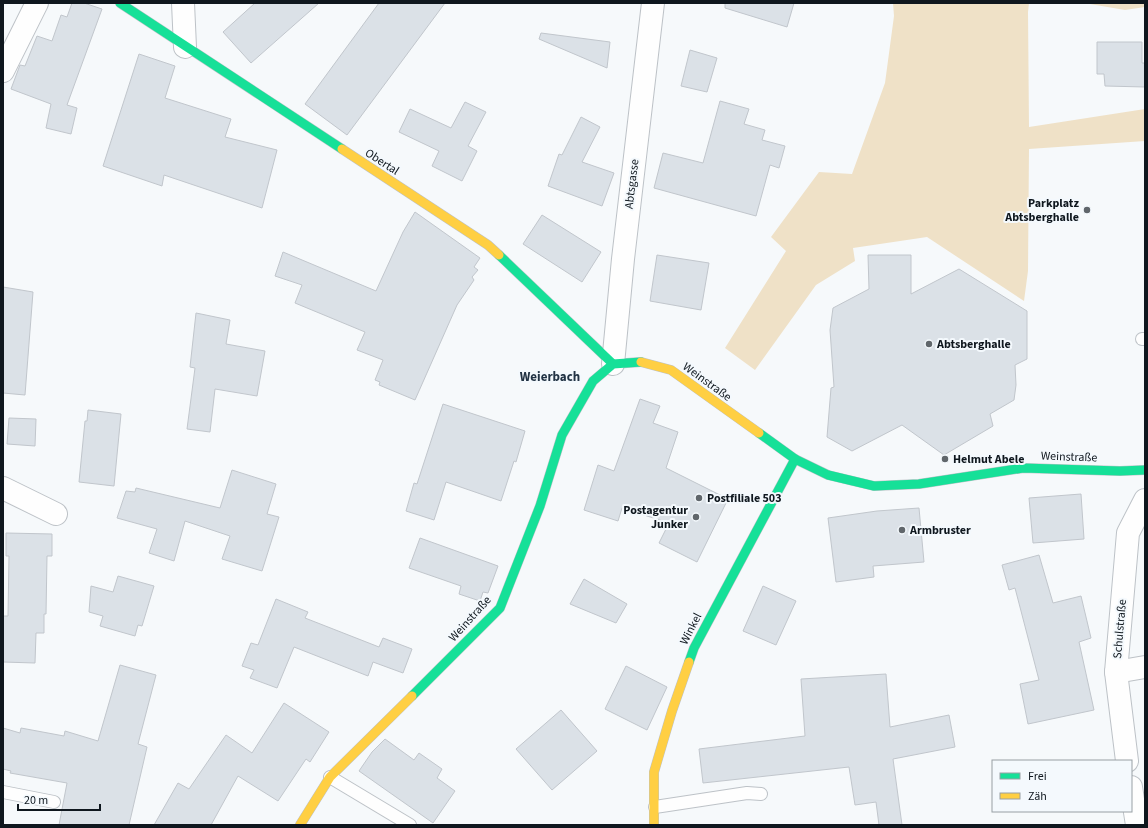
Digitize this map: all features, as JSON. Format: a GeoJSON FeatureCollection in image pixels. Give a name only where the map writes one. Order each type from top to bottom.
{"type":"FeatureCollection","features":[{"type":"Feature","properties":{"kind":"street"},"geometry":{"type":"LineString","coordinates":[[3,71],[37,3]]}},
{"type":"Feature","properties":{"kind":"street","name":"Obertal"},"geometry":{"type":"LineString","coordinates":[[120,3],[488,245],[613,364]]}},
{"type":"Feature","properties":{"kind":"street"},"geometry":{"type":"LineString","coordinates":[[183,3],[185,47]]}},
{"type":"Feature","properties":{"kind":"street","name":"Abtsgasse"},"geometry":{"type":"LineString","coordinates":[[613,364],[624,251],[653,3]]}},
{"type":"Feature","properties":{"kind":"street","name":"Weinstraße"},"geometry":{"type":"LineString","coordinates":[[300,825],[330,777],[366,740],[440,670],[500,608],[540,506],[562,435],[593,381],[613,364],[643,362],[671,370],[795,459],[828,475],[874,486],[919,484],[1023,468],[1145,470]]}},
{"type":"Feature","properties":{"kind":"street","name":"Winkel"},"geometry":{"type":"LineString","coordinates":[[654,825],[654,772],[672,711],[694,648],[795,459]]}},
{"type":"Feature","properties":{"kind":"street"},"geometry":{"type":"LineString","coordinates":[[3,488],[56,514]]}},
{"type":"Feature","properties":{"kind":"street","name":"Schulstraße"},"geometry":{"type":"LineString","coordinates":[[1127,760],[1116,672],[1128,533],[1145,500]]}},
{"type":"Feature","properties":{"kind":"street"},"geometry":{"type":"LineString","coordinates":[[1116,672],[1145,667]]}},
{"type":"Feature","properties":{"kind":"street"},"geometry":{"type":"LineString","coordinates":[[1132,793],[1137,825]]}},
{"type":"Feature","properties":{"kind":"lane"},"geometry":{"type":"LineString","coordinates":[[330,777],[410,825]]}},
{"type":"Feature","properties":{"kind":"lane"},"geometry":{"type":"LineString","coordinates":[[3,792],[54,802]]}},
{"type":"Feature","properties":{"kind":"lane"},"geometry":{"type":"LineString","coordinates":[[655,807],[747,793],[761,794]]}},
{"type":"Feature","properties":{"kind":"shaded area"},"geometry":{"type":"Polygon","coordinates":[[[893,3],[1029,3],[1029,127],[1145,109],[1145,141],[1029,149],[1028,271],[1024,301],[927,237],[853,248],[855,261],[816,285],[755,370],[725,348],[786,251],[771,237],[819,172],[852,174],[885,83],[894,16],[893,3]]]}},
{"type":"Feature","properties":{"kind":"shaded area"},"geometry":{"type":"Polygon","coordinates":[[[1084,3],[1145,3],[1145,7],[1125,10],[1084,3]]]}},
{"type":"Feature","properties":{"kind":"building"},"geometry":{"type":"Polygon","coordinates":[[[72,3],[84,3],[102,9],[67,105],[77,108],[71,134],[46,128],[51,104],[11,89],[20,65],[25,66],[37,36],[52,41],[61,15],[67,17],[72,3]]]}},
{"type":"Feature","properties":{"kind":"building"},"geometry":{"type":"Polygon","coordinates":[[[255,3],[319,3],[251,63],[223,32],[255,3]]]}},
{"type":"Feature","properties":{"kind":"building"},"geometry":{"type":"Polygon","coordinates":[[[379,3],[445,3],[347,135],[305,104],[379,3]]]}},
{"type":"Feature","properties":{"kind":"building"},"geometry":{"type":"Polygon","coordinates":[[[725,3],[794,3],[787,27],[725,8],[725,3]]]}},
{"type":"Feature","properties":{"kind":"building"},"geometry":{"type":"Polygon","coordinates":[[[541,33],[610,42],[607,68],[539,39],[541,33]]]}},
{"type":"Feature","properties":{"kind":"building"},"geometry":{"type":"Polygon","coordinates":[[[1097,42],[1142,42],[1142,63],[1145,63],[1145,87],[1105,86],[1104,74],[1097,74],[1097,42]]]}},
{"type":"Feature","properties":{"kind":"building"},"geometry":{"type":"Polygon","coordinates":[[[690,50],[717,58],[707,92],[681,86],[690,50]]]}},
{"type":"Feature","properties":{"kind":"building"},"geometry":{"type":"Polygon","coordinates":[[[139,54],[175,66],[165,98],[231,119],[225,137],[277,150],[262,208],[164,175],[162,186],[103,166],[139,54]]]}},
{"type":"Feature","properties":{"kind":"building"},"geometry":{"type":"Polygon","coordinates":[[[720,101],[749,109],[744,124],[765,130],[762,140],[785,146],[779,168],[770,165],[756,216],[654,188],[663,153],[703,163],[720,101]]]}},
{"type":"Feature","properties":{"kind":"building"},"geometry":{"type":"Polygon","coordinates":[[[465,102],[486,112],[468,146],[477,151],[462,181],[432,166],[439,151],[399,132],[410,109],[451,128],[465,102]]]}},
{"type":"Feature","properties":{"kind":"building"},"geometry":{"type":"Polygon","coordinates":[[[581,117],[600,127],[582,162],[614,173],[602,206],[548,186],[559,154],[562,155],[581,117]]]}},
{"type":"Feature","properties":{"kind":"building"},"geometry":{"type":"Polygon","coordinates":[[[415,212],[480,258],[474,267],[478,270],[472,277],[474,280],[457,305],[415,400],[379,385],[380,382],[375,380],[383,360],[357,350],[365,332],[295,303],[302,285],[275,276],[283,252],[376,291],[403,232],[415,212]]]}},
{"type":"Feature","properties":{"kind":"building"},"geometry":{"type":"Polygon","coordinates":[[[542,215],[601,252],[582,282],[523,244],[542,215]]]}},
{"type":"Feature","properties":{"kind":"building"},"geometry":{"type":"Polygon","coordinates":[[[657,255],[709,263],[701,310],[650,301],[657,255]]]}},
{"type":"Feature","properties":{"kind":"building","name":"Abtsberghalle"},"geometry":{"type":"Polygon","coordinates":[[[868,255],[911,255],[911,294],[959,269],[1027,311],[1027,359],[1015,365],[1016,385],[1014,400],[990,414],[993,426],[944,455],[902,425],[852,451],[827,437],[831,388],[834,387],[830,330],[833,308],[869,289],[868,255]]]}},
{"type":"Feature","properties":{"kind":"building"},"geometry":{"type":"Polygon","coordinates":[[[3,287],[33,292],[25,395],[3,393],[3,287]]]}},
{"type":"Feature","properties":{"kind":"building"},"geometry":{"type":"Polygon","coordinates":[[[196,313],[230,320],[226,344],[265,351],[257,396],[215,389],[210,432],[187,429],[195,368],[190,367],[196,313]]]}},
{"type":"Feature","properties":{"kind":"building"},"geometry":{"type":"Polygon","coordinates":[[[640,399],[660,406],[653,423],[678,432],[666,468],[728,499],[697,562],[659,543],[669,523],[622,508],[618,521],[584,510],[598,465],[614,471],[640,399]]]}},
{"type":"Feature","properties":{"kind":"building"},"geometry":{"type":"Polygon","coordinates":[[[443,404],[525,431],[516,462],[514,461],[501,501],[446,482],[434,520],[406,511],[414,483],[417,484],[443,404]]]}},
{"type":"Feature","properties":{"kind":"building"},"geometry":{"type":"Polygon","coordinates":[[[88,410],[121,414],[114,486],[79,482],[85,421],[87,421],[88,410]]]}},
{"type":"Feature","properties":{"kind":"building"},"geometry":{"type":"Polygon","coordinates":[[[9,418],[36,419],[35,446],[7,444],[9,418]]]}},
{"type":"Feature","properties":{"kind":"building"},"geometry":{"type":"Polygon","coordinates":[[[232,470],[276,484],[267,514],[279,517],[262,571],[222,559],[230,536],[185,521],[174,561],[149,553],[157,529],[117,518],[126,491],[135,492],[136,488],[220,508],[232,470]]]}},
{"type":"Feature","properties":{"kind":"building"},"geometry":{"type":"Polygon","coordinates":[[[1081,494],[1084,539],[1033,543],[1029,498],[1081,494]]]}},
{"type":"Feature","properties":{"kind":"building"},"geometry":{"type":"Polygon","coordinates":[[[919,508],[924,562],[873,566],[874,577],[836,582],[828,518],[877,511],[919,508]]]}},
{"type":"Feature","properties":{"kind":"building"},"geometry":{"type":"Polygon","coordinates":[[[6,533],[52,534],[52,556],[47,556],[46,614],[44,614],[44,633],[36,633],[35,663],[3,662],[3,616],[8,616],[9,556],[6,556],[6,533]]]}},
{"type":"Feature","properties":{"kind":"building"},"geometry":{"type":"Polygon","coordinates":[[[420,538],[498,566],[488,593],[483,592],[480,601],[459,594],[461,586],[409,568],[420,538]]]}},
{"type":"Feature","properties":{"kind":"building"},"geometry":{"type":"Polygon","coordinates":[[[1039,555],[1053,603],[1081,596],[1091,638],[1079,642],[1094,710],[1028,724],[1020,684],[1039,680],[1015,588],[1009,590],[1002,565],[1039,555]]]}},
{"type":"Feature","properties":{"kind":"building"},"geometry":{"type":"Polygon","coordinates":[[[118,576],[154,586],[142,626],[138,625],[135,636],[100,626],[103,616],[89,612],[91,586],[113,592],[118,576]]]}},
{"type":"Feature","properties":{"kind":"building"},"geometry":{"type":"Polygon","coordinates":[[[584,579],[627,604],[616,623],[570,604],[584,579]]]}},
{"type":"Feature","properties":{"kind":"building"},"geometry":{"type":"Polygon","coordinates":[[[763,586],[796,601],[776,645],[743,631],[763,586]]]}},
{"type":"Feature","properties":{"kind":"building"},"geometry":{"type":"Polygon","coordinates":[[[276,599],[308,612],[305,618],[379,647],[383,638],[412,649],[403,673],[373,662],[368,676],[294,647],[277,688],[250,678],[254,670],[242,666],[251,643],[258,645],[276,599]]]}},
{"type":"Feature","properties":{"kind":"building"},"geometry":{"type":"Polygon","coordinates":[[[120,665],[156,675],[138,744],[147,747],[129,825],[59,825],[67,783],[10,773],[11,771],[3,769],[3,728],[20,733],[21,728],[64,736],[65,731],[98,741],[120,665]]]}},
{"type":"Feature","properties":{"kind":"building"},"geometry":{"type":"Polygon","coordinates":[[[626,666],[667,687],[647,730],[605,709],[626,666]]]}},
{"type":"Feature","properties":{"kind":"building"},"geometry":{"type":"Polygon","coordinates":[[[886,674],[890,727],[949,715],[955,747],[893,759],[902,825],[879,825],[876,802],[855,805],[849,767],[703,783],[699,749],[805,736],[801,679],[886,674]]]}},
{"type":"Feature","properties":{"kind":"building"},"geometry":{"type":"Polygon","coordinates":[[[284,703],[329,732],[310,762],[306,759],[278,801],[238,776],[211,825],[154,825],[178,783],[189,789],[226,735],[252,753],[284,703]]]}},
{"type":"Feature","properties":{"kind":"building"},"geometry":{"type":"Polygon","coordinates":[[[561,710],[597,751],[552,790],[516,749],[561,710]]]}},
{"type":"Feature","properties":{"kind":"building"},"geometry":{"type":"Polygon","coordinates":[[[385,739],[414,760],[419,753],[442,769],[437,778],[455,791],[433,823],[359,771],[372,752],[385,739]]]}},
{"type":"Feature","properties":{"kind":"traffic: fast"},"geometry":{"type":"LineString","coordinates":[[120,3],[342,149]]}},
{"type":"Feature","properties":{"kind":"traffic: fast"},"geometry":{"type":"LineString","coordinates":[[499,255],[613,364]]}},
{"type":"Feature","properties":{"kind":"traffic: fast"},"geometry":{"type":"LineString","coordinates":[[412,696],[500,608],[540,506],[562,435],[593,381],[613,364],[641,362]]}},
{"type":"Feature","properties":{"kind":"traffic: fast"},"geometry":{"type":"LineString","coordinates":[[759,433],[795,459],[828,475],[874,486],[919,484],[1023,468],[1120,471],[1145,470]]}},
{"type":"Feature","properties":{"kind":"traffic: fast"},"geometry":{"type":"LineString","coordinates":[[689,662],[694,648],[795,459]]}},
{"type":"Feature","properties":{"kind":"traffic: slow"},"geometry":{"type":"LineString","coordinates":[[342,149],[488,245],[499,255]]}},
{"type":"Feature","properties":{"kind":"traffic: slow"},"geometry":{"type":"LineString","coordinates":[[641,362],[671,370],[759,433]]}},
{"type":"Feature","properties":{"kind":"traffic: slow"},"geometry":{"type":"LineString","coordinates":[[654,825],[654,772],[672,711],[689,662]]}},
{"type":"Feature","properties":{"kind":"traffic: slow"},"geometry":{"type":"LineString","coordinates":[[300,825],[330,777],[412,696]]}},
{"type":"Feature","properties":{"kind":"place","name":"Parkplatz Abtsberghalle"},"geometry":{"type":"Point","coordinates":[1087,210]}},
{"type":"Feature","properties":{"kind":"place","name":"Abtsberghalle"},"geometry":{"type":"Point","coordinates":[929,344]}},
{"type":"Feature","properties":{"kind":"place","name":"Helmut Abele"},"geometry":{"type":"Point","coordinates":[945,459]}},
{"type":"Feature","properties":{"kind":"place","name":"Postfiliale 503"},"geometry":{"type":"Point","coordinates":[699,498]}},
{"type":"Feature","properties":{"kind":"place","name":"Postagentur Junker"},"geometry":{"type":"Point","coordinates":[696,517]}},
{"type":"Feature","properties":{"kind":"place","name":"Armbruster"},"geometry":{"type":"Point","coordinates":[902,530]}},
{"type":"Feature","properties":{"kind":"district","name":"Weierbach"},"geometry":{"type":"Point","coordinates":[550,377]}}]}
